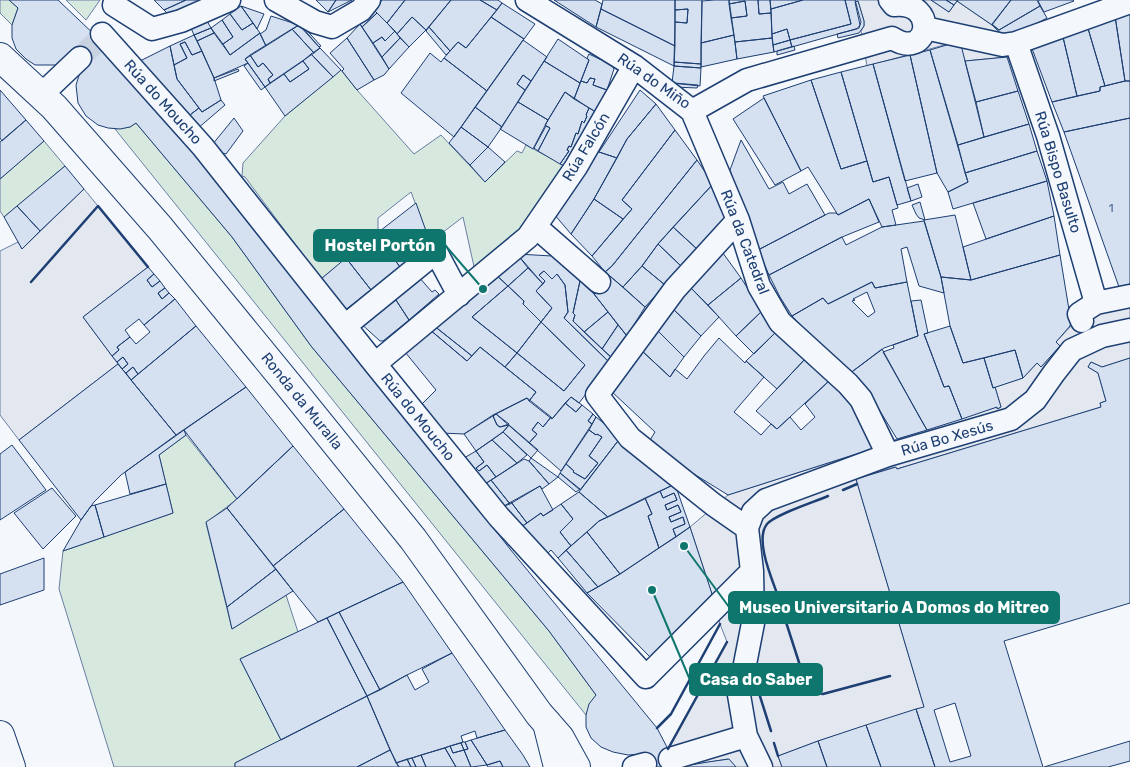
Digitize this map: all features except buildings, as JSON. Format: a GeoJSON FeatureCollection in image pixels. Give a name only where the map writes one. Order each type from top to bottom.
{"type":"FeatureCollection","features":[{"type":"Feature","properties":{"kind":"street"},"geometry":{"type":"LineString","coordinates":[[115,2],[152,29],[181,21],[228,0]]}},
{"type":"Feature","properties":{"kind":"street"},"geometry":{"type":"LineString","coordinates":[[276,0],[315,22],[332,27],[361,10],[369,0]]}},
{"type":"Feature","properties":{"kind":"street","name":"Rúa do Miño"},"geometry":{"type":"LineString","coordinates":[[527,0],[634,66],[692,111],[746,80],[892,38],[904,43],[913,41],[921,36],[924,28]]}},
{"type":"Feature","properties":{"kind":"street","name":"Rúa do Moucho"},"geometry":{"type":"LineString","coordinates":[[115,2],[100,37],[203,146],[375,364],[499,517],[646,677],[752,571]]}},
{"type":"Feature","properties":{"kind":"street"},"geometry":{"type":"LineString","coordinates":[[892,38],[887,34],[884,21],[892,3],[909,2],[919,8],[924,17],[924,28],[1003,45],[1016,43],[1130,2]]}},
{"type":"Feature","properties":{"kind":"street","name":"Rúa Bispo Basulto"},"geometry":{"type":"LineString","coordinates":[[1016,43],[1048,136],[1088,324]]}},
{"type":"Feature","properties":{"kind":"street","name":"Ronda da Muralla"},"geometry":{"type":"LineString","coordinates":[[0,56],[54,107],[164,233],[401,524],[569,752],[576,767]]}},
{"type":"Feature","properties":{"kind":"street"},"geometry":{"type":"LineString","coordinates":[[41,95],[80,58]]}},
{"type":"Feature","properties":{"kind":"street","name":"Rúa Falcón"},"geometry":{"type":"LineString","coordinates":[[375,364],[528,237],[576,167],[634,66]]}},
{"type":"Feature","properties":{"kind":"street","name":"Rúa da Catedral"},"geometry":{"type":"LineString","coordinates":[[692,111],[738,220],[759,286],[780,322],[848,384],[861,399],[888,455]]}},
{"type":"Feature","properties":{"kind":"street"},"geometry":{"type":"LineString","coordinates":[[738,220],[675,289],[597,395],[630,438],[714,505],[747,528],[752,571],[753,623],[739,695],[746,736],[761,767]]}},
{"type":"Feature","properties":{"kind":"street"},"geometry":{"type":"LineString","coordinates":[[536,227],[599,282]]}},
{"type":"Feature","properties":{"kind":"street"},"geometry":{"type":"LineString","coordinates":[[345,326],[436,252],[458,295]]}},
{"type":"Feature","properties":{"kind":"street"},"geometry":{"type":"LineString","coordinates":[[1088,324],[1130,296]]}},
{"type":"Feature","properties":{"kind":"street"},"geometry":{"type":"LineString","coordinates":[[1088,324],[1130,330]]}},
{"type":"Feature","properties":{"kind":"street","name":"Rúa Bo Xesús"},"geometry":{"type":"LineString","coordinates":[[747,528],[753,512],[766,500],[888,455],[1011,419],[1035,400],[1072,350],[1088,324]]}},
{"type":"Feature","properties":{"kind":"street"},"geometry":{"type":"LineString","coordinates":[[547,723],[558,767]]}},
{"type":"Feature","properties":{"kind":"street"},"geometry":{"type":"LineString","coordinates":[[0,735],[11,767]]}},
{"type":"Feature","properties":{"kind":"street"},"geometry":{"type":"LineString","coordinates":[[670,759],[746,736]]}},
{"type":"Feature","properties":{"kind":"shaded area"},"geometry":{"type":"Polygon","coordinates":[[[0,0],[9,0],[18,8],[12,25],[0,13],[0,0]]]}},
{"type":"Feature","properties":{"kind":"shaded area"},"geometry":{"type":"Polygon","coordinates":[[[66,0],[100,0],[86,20],[66,0]]]}},
{"type":"Feature","properties":{"kind":"shaded area"},"geometry":{"type":"Polygon","coordinates":[[[855,0],[931,0],[949,12],[957,1],[992,25],[1007,39],[1007,57],[965,61],[959,41],[867,66],[861,31],[864,21],[858,1],[855,2],[855,0]]]}},
{"type":"Feature","properties":{"kind":"shaded area"},"geometry":{"type":"Polygon","coordinates":[[[341,70],[414,154],[441,135],[485,182],[517,151],[522,153],[526,145],[567,167],[538,212],[475,271],[463,217],[430,242],[411,192],[378,218],[378,233],[321,279],[245,177],[242,176],[243,163],[285,116],[341,70]]]}},
{"type":"Feature","properties":{"kind":"shaded area"},"geometry":{"type":"Polygon","coordinates":[[[136,123],[232,237],[311,346],[549,631],[596,695],[586,715],[115,129],[130,127],[136,123]]]}},
{"type":"Feature","properties":{"kind":"shaded area"},"geometry":{"type":"Polygon","coordinates":[[[44,141],[65,166],[4,217],[0,211],[0,179],[44,141]]]}},
{"type":"Feature","properties":{"kind":"shaded area"},"geometry":{"type":"Polygon","coordinates":[[[84,189],[148,267],[83,317],[118,364],[19,440],[0,415],[0,251],[18,242],[22,249],[84,189]]]}},
{"type":"Feature","properties":{"kind":"shaded area"},"geometry":{"type":"Polygon","coordinates":[[[1130,302],[1130,358],[1102,367],[1091,362],[1088,367],[1098,373],[1106,401],[1100,403],[1101,407],[897,469],[895,467],[856,479],[924,707],[778,756],[782,767],[736,767],[728,759],[678,767],[668,749],[727,642],[690,527],[728,495],[997,407],[998,409],[1001,407],[995,387],[1023,378],[1037,363],[1041,367],[1060,346],[1056,342],[1070,327],[1071,322],[1130,302]]]}},
{"type":"Feature","properties":{"kind":"shaded area"},"geometry":{"type":"Polygon","coordinates":[[[186,435],[237,499],[206,523],[232,629],[286,595],[298,632],[240,659],[281,740],[235,763],[235,767],[114,767],[59,589],[63,551],[173,513],[159,455],[186,435]]]}},
{"type":"Feature","properties":{"kind":"tunnel"},"geometry":{"type":"LineString","coordinates":[[80,58],[99,39]]}},
{"type":"Feature","properties":{"kind":"wall"},"geometry":{"type":"LineString","coordinates":[[31,282],[98,206],[148,267]]}},
{"type":"Feature","properties":{"kind":"wall"},"geometry":{"type":"LineString","coordinates":[[843,490],[857,484]]}},
{"type":"Feature","properties":{"kind":"wall"},"geometry":{"type":"LineString","coordinates":[[779,599],[769,572],[764,550],[764,531],[767,524],[778,516],[828,496]]}},
{"type":"Feature","properties":{"kind":"wall"},"geometry":{"type":"LineString","coordinates":[[785,619],[805,681],[812,692],[823,694],[890,676]]}},
{"type":"Feature","properties":{"kind":"wall"},"geometry":{"type":"LineString","coordinates":[[657,728],[671,714],[720,624]]}},
{"type":"Feature","properties":{"kind":"wall"},"geometry":{"type":"LineString","coordinates":[[668,749],[727,642]]}},
{"type":"Feature","properties":{"kind":"wall"},"geometry":{"type":"LineString","coordinates":[[771,731],[758,690],[772,668]]}},
{"type":"Feature","properties":{"kind":"wall"},"geometry":{"type":"LineString","coordinates":[[774,743],[778,756]]}},
{"type":"Feature","properties":{"kind":"place","name":"Hostel Portón"},"geometry":{"type":"Point","coordinates":[483,289]}},
{"type":"Feature","properties":{"kind":"place","name":"Museo Universitario A Domos do Mitreo"},"geometry":{"type":"Point","coordinates":[684,546]}},
{"type":"Feature","properties":{"kind":"place","name":"Casa do Saber"},"geometry":{"type":"Point","coordinates":[652,590]}}]}
